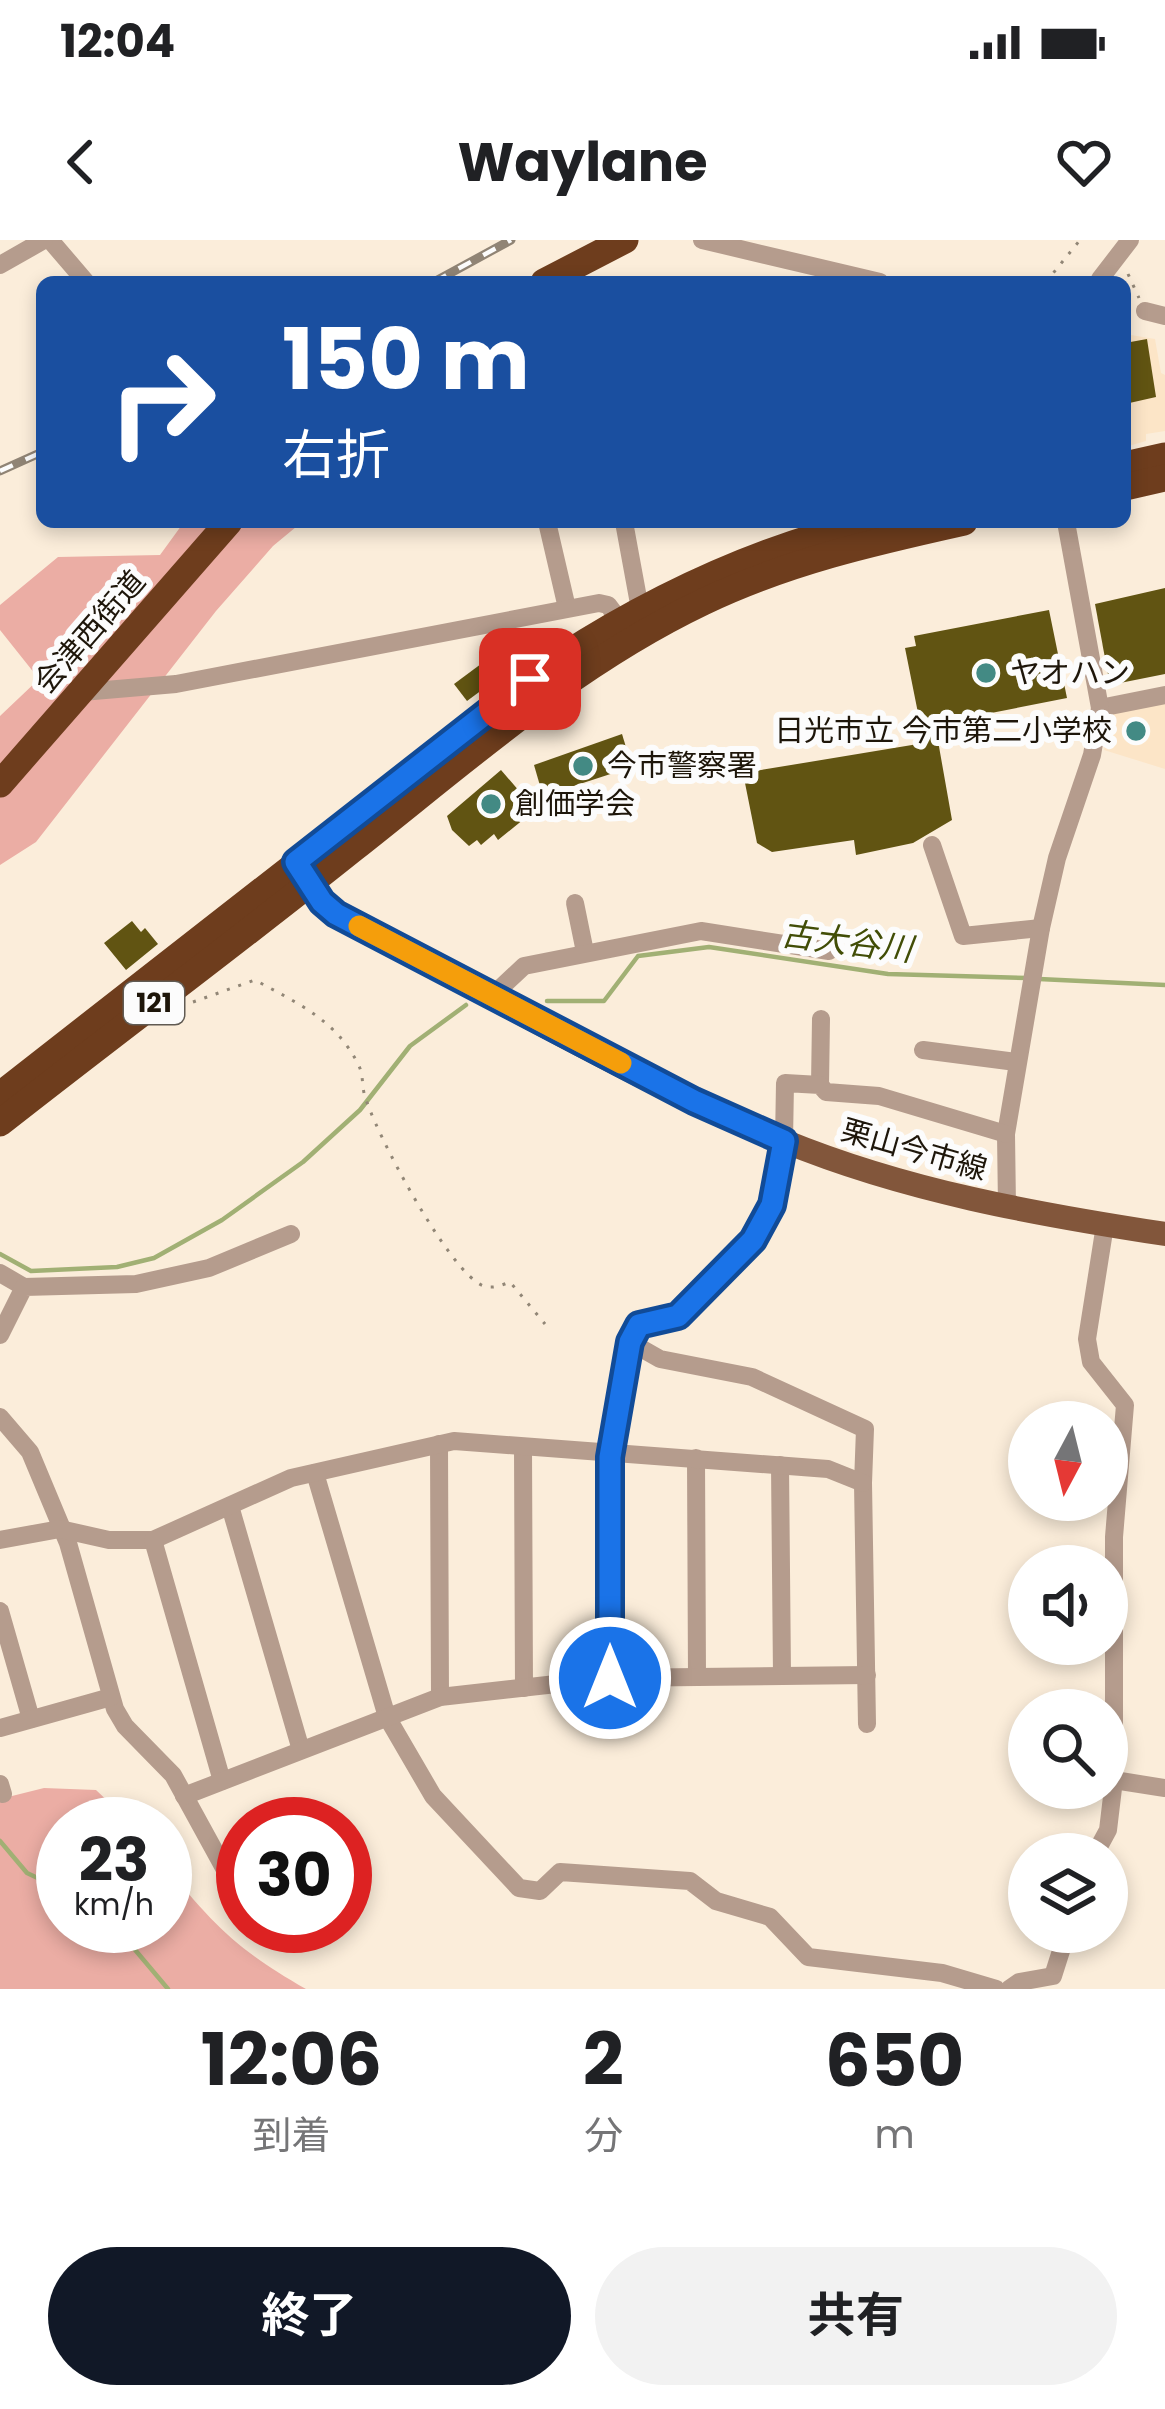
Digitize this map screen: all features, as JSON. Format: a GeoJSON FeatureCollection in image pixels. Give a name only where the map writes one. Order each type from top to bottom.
{"type":"FeatureCollection","features":[{"type":"Feature","properties":{"kind":"highway"},"geometry":{"type":"LineString","coordinates":[[556,276],[625,240]]}},
{"type":"Feature","properties":{"kind":"highway"},"geometry":{"type":"LineString","coordinates":[[1131,464],[1165,456]]}},
{"type":"Feature","properties":{"kind":"highway"},"geometry":{"type":"LineString","coordinates":[[1131,486],[1165,478]]}},
{"type":"Feature","properties":{"kind":"highway","name":"会津西街道"},"geometry":{"type":"LineString","coordinates":[[0,784],[224,528]]}},
{"type":"Feature","properties":{"kind":"highway","name":"121"},"geometry":{"type":"LineString","coordinates":[[0,1095],[302,873],[630,615],[739,563],[849,528]]}},
{"type":"Feature","properties":{"kind":"highway","name":"121"},"geometry":{"type":"LineString","coordinates":[[568,668],[744,583],[865,544],[937,528]]}},
{"type":"Feature","properties":{"kind":"highway","name":"121"},"geometry":{"type":"LineString","coordinates":[[0,1123],[160,998],[302,873]]}},
{"type":"Feature","properties":{"kind":"main road","name":"栗山今市線"},"geometry":{"type":"LineString","coordinates":[[302,873],[336,914],[694,1101],[784,1141],[947,1195],[1165,1234]]}},
{"type":"Feature","properties":{"kind":"street"},"geometry":{"type":"LineString","coordinates":[[0,265],[47,240],[80,276]]}},
{"type":"Feature","properties":{"kind":"street"},"geometry":{"type":"LineString","coordinates":[[702,240],[855,276]]}},
{"type":"Feature","properties":{"kind":"street"},"geometry":{"type":"LineString","coordinates":[[1102,276],[1125,248]]}},
{"type":"Feature","properties":{"kind":"street"},"geometry":{"type":"LineString","coordinates":[[548,528],[567,608]]}},
{"type":"Feature","properties":{"kind":"street"},"geometry":{"type":"LineString","coordinates":[[82,692],[176,684],[599,603],[630,615],[624,528]]}},
{"type":"Feature","properties":{"kind":"street"},"geometry":{"type":"LineString","coordinates":[[1007,1207],[1006,1134],[1016,1062],[1057,859],[1092,754],[1100,708],[1067,528]]}},
{"type":"Feature","properties":{"kind":"street"},"geometry":{"type":"LineString","coordinates":[[1100,708],[1165,695]]}},
{"type":"Feature","properties":{"kind":"street"},"geometry":{"type":"LineString","coordinates":[[932,845],[963,936],[1041,928]]}},
{"type":"Feature","properties":{"kind":"street"},"geometry":{"type":"LineString","coordinates":[[575,903],[585,952]]}},
{"type":"Feature","properties":{"kind":"street"},"geometry":{"type":"LineString","coordinates":[[492,996],[524,966],[701,931],[829,951]]}},
{"type":"Feature","properties":{"kind":"street"},"geometry":{"type":"LineString","coordinates":[[821,1019],[820,1085],[826,1092],[879,1096],[1006,1134]]}},
{"type":"Feature","properties":{"kind":"street"},"geometry":{"type":"LineString","coordinates":[[923,1050],[1016,1062]]}},
{"type":"Feature","properties":{"kind":"street"},"geometry":{"type":"LineString","coordinates":[[610,1678],[611,1453],[630,1342],[639,1325],[678,1316],[753,1240],[772,1205],[784,1141],[785,1083],[820,1085]]}},
{"type":"Feature","properties":{"kind":"street"},"geometry":{"type":"LineString","coordinates":[[1106,1225],[1088,1339],[1090,1362],[1125,1405],[1114,1537],[1114,1689]]}},
{"type":"Feature","properties":{"kind":"street"},"geometry":{"type":"LineString","coordinates":[[0,1274],[24,1287],[136,1284],[209,1268],[291,1234]]}},
{"type":"Feature","properties":{"kind":"street"},"geometry":{"type":"LineString","coordinates":[[0,1334],[24,1287]]}},
{"type":"Feature","properties":{"kind":"street"},"geometry":{"type":"LineString","coordinates":[[630,1342],[660,1359],[752,1378],[865,1429],[868,1724]]}},
{"type":"Feature","properties":{"kind":"street"},"geometry":{"type":"LineString","coordinates":[[0,1417],[30,1452],[62,1529],[111,1697],[125,1726],[173,1775],[216,1854]]}},
{"type":"Feature","properties":{"kind":"street"},"geometry":{"type":"LineString","coordinates":[[0,1540],[62,1529],[110,1540],[153,1540],[290,1478],[454,1441],[828,1469],[862,1483]]}},
{"type":"Feature","properties":{"kind":"street"},"geometry":{"type":"LineString","coordinates":[[439,1444],[440,1697]]}},
{"type":"Feature","properties":{"kind":"street"},"geometry":{"type":"LineString","coordinates":[[523,1447],[524,1688]]}},
{"type":"Feature","properties":{"kind":"street"},"geometry":{"type":"LineString","coordinates":[[696,1458],[698,1678]]}},
{"type":"Feature","properties":{"kind":"street"},"geometry":{"type":"LineString","coordinates":[[780,1465],[782,1676]]}},
{"type":"Feature","properties":{"kind":"street"},"geometry":{"type":"LineString","coordinates":[[315,1473],[387,1717],[433,1796],[519,1888],[539,1891],[560,1872],[690,1881],[716,1901],[770,1917],[808,1957],[942,1973],[996,1989]]}},
{"type":"Feature","properties":{"kind":"street"},"geometry":{"type":"LineString","coordinates":[[230,1505],[301,1750]]}},
{"type":"Feature","properties":{"kind":"street"},"geometry":{"type":"LineString","coordinates":[[153,1540],[222,1781]]}},
{"type":"Feature","properties":{"kind":"street"},"geometry":{"type":"LineString","coordinates":[[0,1612],[31,1719]]}},
{"type":"Feature","properties":{"kind":"street"},"geometry":{"type":"LineString","coordinates":[[184,1796],[440,1697],[610,1678],[866,1675]]}},
{"type":"Feature","properties":{"kind":"street"},"geometry":{"type":"LineString","coordinates":[[0,1728],[111,1697]]}},
{"type":"Feature","properties":{"kind":"street"},"geometry":{"type":"LineString","coordinates":[[1128,1782],[1165,1788]]}},
{"type":"Feature","properties":{"kind":"street"},"geometry":{"type":"LineString","coordinates":[[1009,1989],[1019,1982],[1053,1976],[1060,1953]]}},
{"type":"Feature","properties":{"kind":"path"},"geometry":{"type":"LineString","coordinates":[[1051,276],[1080,240]]}},
{"type":"Feature","properties":{"kind":"path"},"geometry":{"type":"LineString","coordinates":[[1125,248],[1155,313]]}},
{"type":"Feature","properties":{"kind":"path"},"geometry":{"type":"LineString","coordinates":[[160,998],[170,1009],[255,980],[322,1016],[360,1068],[364,1097],[408,1190],[436,1233],[478,1285],[490,1288],[510,1282],[545,1324]]}},
{"type":"Feature","properties":{"kind":"shaded area"},"geometry":{"type":"Polygon","coordinates":[[[1131,335],[1155,339],[1165,375],[1165,431],[1146,434],[1146,441],[1131,445],[1131,335]]]}},
{"type":"Feature","properties":{"kind":"shaded area"},"geometry":{"type":"Polygon","coordinates":[[[180,528],[295,528],[216,611],[36,842],[0,865],[0,716],[39,679],[0,630],[0,605],[58,557],[160,555],[180,528]]]}},
{"type":"Feature","properties":{"kind":"shaded area","name":"日光市立 今市第二小学校"},"geometry":{"type":"Polygon","coordinates":[[[1165,702],[1165,769],[1104,750],[1110,712],[1165,702]]]}},
{"type":"Feature","properties":{"kind":"shaded area"},"geometry":{"type":"Polygon","coordinates":[[[44,1788],[96,1790],[103,1797],[36,1797],[36,1953],[192,1953],[192,1898],[216,1923],[216,1953],[251,1953],[306,1989],[0,1989],[0,1799],[44,1788]]]}},
{"type":"Feature","properties":{"kind":"building"},"geometry":{"type":"Polygon","coordinates":[[[1147,339],[1156,397],[1131,403],[1131,342],[1147,339]]]}},
{"type":"Feature","properties":{"kind":"building"},"geometry":{"type":"Polygon","coordinates":[[[1165,588],[1165,674],[1110,685],[1095,604],[1165,588]]]}},
{"type":"Feature","properties":{"kind":"building"},"geometry":{"type":"Polygon","coordinates":[[[1049,610],[1067,698],[935,724],[952,820],[913,843],[856,855],[854,840],[772,852],[757,843],[743,773],[924,743],[905,648],[916,646],[914,636],[1049,610]]]}},
{"type":"Feature","properties":{"kind":"building"},"geometry":{"type":"Polygon","coordinates":[[[485,661],[498,678],[467,701],[454,684],[485,661]]]}},
{"type":"Feature","properties":{"kind":"building","name":"今市警察署"},"geometry":{"type":"Polygon","coordinates":[[[622,734],[632,767],[543,796],[534,765],[622,734]]]}},
{"type":"Feature","properties":{"kind":"building","name":"創価学会"},"geometry":{"type":"Polygon","coordinates":[[[501,770],[526,799],[515,808],[524,819],[498,840],[494,834],[481,845],[477,840],[469,846],[452,830],[447,816],[501,770]]]}},
{"type":"Feature","properties":{"kind":"building"},"geometry":{"type":"Polygon","coordinates":[[[132,921],[158,944],[126,970],[104,943],[132,921]]]}},
{"type":"Feature","properties":{"kind":"waterway","name":"古大谷川"},"geometry":{"type":"LineString","coordinates":[[547,1001],[604,1001],[638,956],[709,947],[888,974],[1027,978]]}},
{"type":"Feature","properties":{"kind":"waterway","name":"古大谷川"},"geometry":{"type":"LineString","coordinates":[[1039,979],[1165,985]]}},
{"type":"Feature","properties":{"kind":"waterway","name":"古大谷川"},"geometry":{"type":"LineString","coordinates":[[0,1254],[31,1271],[117,1267],[154,1258],[222,1220],[303,1162],[360,1110],[410,1046],[466,1005]]}},
{"type":"Feature","properties":{"kind":"waterway"},"geometry":{"type":"LineString","coordinates":[[0,1841],[36,1877]]}},
{"type":"Feature","properties":{"kind":"waterway"},"geometry":{"type":"LineString","coordinates":[[138,1953],[168,1989]]}},
{"type":"Feature","properties":{"kind":"railway"},"geometry":{"type":"LineString","coordinates":[[445,276],[511,240]]}},
{"type":"Feature","properties":{"kind":"railway"},"geometry":{"type":"LineString","coordinates":[[0,471],[36,455]]}},
{"type":"Feature","properties":{"kind":"slow traffic"},"geometry":{"type":"LineString","coordinates":[[359,926],[621,1063]]}},
{"type":"Feature","properties":{"kind":"place","name":"ヤオハン"},"geometry":{"type":"Point","coordinates":[986,673]}},
{"type":"Feature","properties":{"kind":"place","name":"日光市立 今市第二小学校"},"geometry":{"type":"Point","coordinates":[1136,731]}},
{"type":"Feature","properties":{"kind":"place","name":"今市警察署"},"geometry":{"type":"Point","coordinates":[583,766]}},
{"type":"Feature","properties":{"kind":"place","name":"創価学会"},"geometry":{"type":"Point","coordinates":[491,804]}},
{"type":"Feature","properties":{"kind":"route"},"geometry":{"type":"LineString","coordinates":[[530,679],[296,862],[322,902],[336,914],[694,1101],[784,1141],[772,1205],[753,1240],[678,1316],[639,1325],[630,1342],[610,1457],[610,1678]]}}]}
